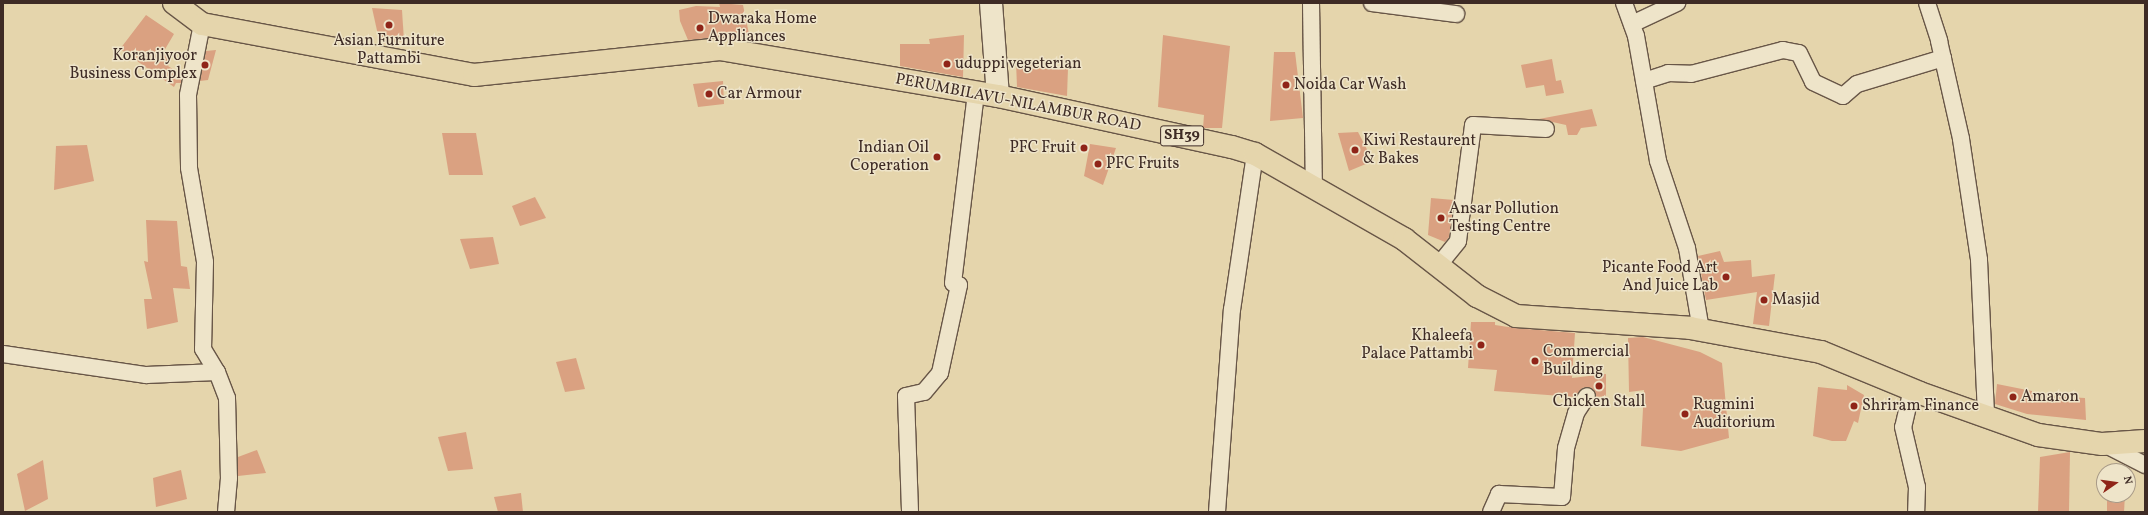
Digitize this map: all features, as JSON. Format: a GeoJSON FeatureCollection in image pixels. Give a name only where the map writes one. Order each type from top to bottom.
{"type":"FeatureCollection","features":[{"type":"Feature","properties":{"kind":"main road","name":"PERUMBILAVU-NILAMBUR ROAD"},"geometry":{"type":"LineString","coordinates":[[174,3],[202,24],[474,75],[720,49],[987,94],[1232,147],[1255,154],[1404,240],[1477,296],[1516,316],[1701,330],[1822,352],[1912,389],[2038,435],[2102,444],[2145,441]]}},
{"type":"Feature","properties":{"kind":"main road"},"geometry":{"type":"LineString","coordinates":[[987,94],[991,3]]}},
{"type":"Feature","properties":{"kind":"street"},"geometry":{"type":"LineString","coordinates":[[1311,3],[1314,188]]}},
{"type":"Feature","properties":{"kind":"street"},"geometry":{"type":"LineString","coordinates":[[1372,3],[1456,14]]}},
{"type":"Feature","properties":{"kind":"street"},"geometry":{"type":"LineString","coordinates":[[1624,3],[1632,24],[1658,161],[1687,248],[1701,330]]}},
{"type":"Feature","properties":{"kind":"street"},"geometry":{"type":"LineString","coordinates":[[1632,24],[1677,3]]}},
{"type":"Feature","properties":{"kind":"street"},"geometry":{"type":"LineString","coordinates":[[1927,3],[1943,58],[1961,139],[1979,260],[1986,416]]}},
{"type":"Feature","properties":{"kind":"street"},"geometry":{"type":"LineString","coordinates":[[202,24],[188,96],[189,168],[205,262],[203,349],[217,372],[227,398],[229,478],[226,512]]}},
{"type":"Feature","properties":{"kind":"street"},"geometry":{"type":"LineString","coordinates":[[1644,81],[1668,73],[1691,74],[1783,50],[1799,53],[1813,82],[1843,96],[1857,84],[1943,58]]}},
{"type":"Feature","properties":{"kind":"street"},"geometry":{"type":"LineString","coordinates":[[910,511],[906,396],[924,392],[940,373],[959,285],[953,283],[987,94]]}},
{"type":"Feature","properties":{"kind":"street"},"geometry":{"type":"LineString","coordinates":[[1438,266],[1458,241],[1473,125],[1546,129]]}},
{"type":"Feature","properties":{"kind":"street"},"geometry":{"type":"LineString","coordinates":[[1217,512],[1232,310],[1255,154]]}},
{"type":"Feature","properties":{"kind":"street"},"geometry":{"type":"LineString","coordinates":[[3,354],[146,375],[217,372]]}},
{"type":"Feature","properties":{"kind":"street"},"geometry":{"type":"LineString","coordinates":[[1912,389],[1903,427],[1917,487],[1916,512]]}},
{"type":"Feature","properties":{"kind":"street"},"geometry":{"type":"LineString","coordinates":[[1491,512],[1499,494],[1562,497],[1566,448],[1576,413],[1587,396]]}},
{"type":"Feature","properties":{"kind":"street"},"geometry":{"type":"LineString","coordinates":[[2102,444],[2145,465]]}},
{"type":"Feature","properties":{"kind":"building"},"geometry":{"type":"Polygon","coordinates":[[[719,3],[743,5],[749,34],[733,39],[719,37],[688,40],[680,21],[679,10],[696,6],[720,7],[719,3]]]}},
{"type":"Feature","properties":{"kind":"building","name":"Asian Furniture Pattambi"},"geometry":{"type":"Polygon","coordinates":[[[372,8],[402,10],[404,41],[380,44],[372,8]]]}},
{"type":"Feature","properties":{"kind":"building"},"geometry":{"type":"Polygon","coordinates":[[[146,15],[174,34],[164,51],[172,57],[168,66],[182,75],[181,83],[176,83],[174,87],[120,49],[146,15]]]}},
{"type":"Feature","properties":{"kind":"building","name":"uduppi vegeterian"},"geometry":{"type":"Polygon","coordinates":[[[964,35],[963,77],[900,66],[900,44],[930,44],[929,39],[964,35]]]}},
{"type":"Feature","properties":{"kind":"building"},"geometry":{"type":"Polygon","coordinates":[[[1163,35],[1230,46],[1222,128],[1203,128],[1204,115],[1158,107],[1163,35]]]}},
{"type":"Feature","properties":{"kind":"building","name":"Koranjiyoor Business Complex"},"geometry":{"type":"Polygon","coordinates":[[[216,50],[208,80],[200,81],[206,51],[216,50]]]}},
{"type":"Feature","properties":{"kind":"building","name":"Noida Car Wash"},"geometry":{"type":"Polygon","coordinates":[[[1274,52],[1295,52],[1303,118],[1270,121],[1274,52]]]}},
{"type":"Feature","properties":{"kind":"building"},"geometry":{"type":"Polygon","coordinates":[[[1552,59],[1556,81],[1561,80],[1564,93],[1546,96],[1544,85],[1526,88],[1521,65],[1552,59]]]}},
{"type":"Feature","properties":{"kind":"building"},"geometry":{"type":"Polygon","coordinates":[[[1016,62],[1068,68],[1067,96],[1017,87],[1016,62]]]}},
{"type":"Feature","properties":{"kind":"building","name":"Car Armour"},"geometry":{"type":"Polygon","coordinates":[[[723,81],[724,104],[698,107],[693,84],[723,81]]]}},
{"type":"Feature","properties":{"kind":"building"},"geometry":{"type":"Polygon","coordinates":[[[1592,109],[1597,126],[1581,128],[1577,135],[1568,135],[1566,125],[1539,119],[1592,109]]]}},
{"type":"Feature","properties":{"kind":"building","name":"Kiwi Restaurent & Bakes"},"geometry":{"type":"Polygon","coordinates":[[[1358,132],[1373,161],[1349,171],[1338,133],[1358,132]]]}},
{"type":"Feature","properties":{"kind":"building"},"geometry":{"type":"Polygon","coordinates":[[[442,133],[476,133],[483,175],[449,175],[442,133]]]}},
{"type":"Feature","properties":{"kind":"building","name":"PFC Fruits"},"geometry":{"type":"Polygon","coordinates":[[[1090,144],[1116,148],[1103,185],[1084,176],[1090,144]]]}},
{"type":"Feature","properties":{"kind":"building"},"geometry":{"type":"Polygon","coordinates":[[[87,145],[94,181],[54,190],[56,146],[87,145]]]}},
{"type":"Feature","properties":{"kind":"building"},"geometry":{"type":"Polygon","coordinates":[[[535,197],[546,218],[520,226],[512,206],[535,197]]]}},
{"type":"Feature","properties":{"kind":"building","name":"Ansar Pollution Testing Centre"},"geometry":{"type":"Polygon","coordinates":[[[1431,198],[1454,200],[1449,237],[1445,242],[1428,235],[1431,198]]]}},
{"type":"Feature","properties":{"kind":"building"},"geometry":{"type":"Polygon","coordinates":[[[146,220],[177,221],[181,266],[187,267],[190,289],[173,288],[178,322],[147,329],[144,299],[152,299],[144,261],[148,262],[146,220]]]}},
{"type":"Feature","properties":{"kind":"building"},"geometry":{"type":"Polygon","coordinates":[[[493,237],[499,264],[470,269],[460,239],[493,237]]]}},
{"type":"Feature","properties":{"kind":"building","name":"Picante Food Art And Juice Lab"},"geometry":{"type":"Polygon","coordinates":[[[1720,251],[1724,262],[1751,260],[1752,277],[1775,274],[1769,326],[1753,324],[1757,292],[1706,300],[1698,256],[1720,251]]]}},
{"type":"Feature","properties":{"kind":"building","name":"Commercial Building"},"geometry":{"type":"Polygon","coordinates":[[[1471,322],[1495,322],[1495,325],[1515,328],[1575,333],[1572,378],[1606,374],[1606,396],[1596,397],[1592,388],[1587,387],[1582,388],[1575,397],[1494,391],[1497,370],[1468,368],[1471,322]]]}},
{"type":"Feature","properties":{"kind":"building","name":"Rugmini Auditorium"},"geometry":{"type":"Polygon","coordinates":[[[1643,337],[1700,352],[1722,363],[1729,438],[1681,451],[1641,446],[1644,390],[1629,392],[1628,338],[1643,337]]]}},
{"type":"Feature","properties":{"kind":"building"},"geometry":{"type":"Polygon","coordinates":[[[576,358],[585,389],[565,392],[556,362],[576,358]]]}},
{"type":"Feature","properties":{"kind":"building"},"geometry":{"type":"Polygon","coordinates":[[[1997,384],[2032,391],[2032,395],[2085,398],[2086,420],[2027,414],[1995,404],[1997,384]]]}},
{"type":"Feature","properties":{"kind":"building"},"geometry":{"type":"Polygon","coordinates":[[[1847,385],[1864,395],[1858,423],[1854,421],[1846,441],[1832,441],[1813,436],[1818,387],[1847,390],[1847,385]]]}},
{"type":"Feature","properties":{"kind":"building"},"geometry":{"type":"Polygon","coordinates":[[[466,432],[473,469],[448,471],[438,437],[466,432]]]}},
{"type":"Feature","properties":{"kind":"building"},"geometry":{"type":"Polygon","coordinates":[[[257,450],[266,473],[238,476],[238,457],[257,450]]]}},
{"type":"Feature","properties":{"kind":"building"},"geometry":{"type":"Polygon","coordinates":[[[2070,452],[2069,512],[2038,512],[2040,457],[2070,452]]]}},
{"type":"Feature","properties":{"kind":"building"},"geometry":{"type":"Polygon","coordinates":[[[43,460],[48,499],[25,511],[17,474],[43,460]]]}},
{"type":"Feature","properties":{"kind":"building"},"geometry":{"type":"Polygon","coordinates":[[[181,470],[187,499],[156,507],[153,478],[181,470]]]}},
{"type":"Feature","properties":{"kind":"building"},"geometry":{"type":"Polygon","coordinates":[[[521,493],[523,512],[498,512],[494,497],[521,493]]]}},
{"type":"Feature","properties":{"kind":"building"},"geometry":{"type":"Polygon","coordinates":[[[2107,503],[2125,503],[2124,512],[2107,512],[2107,503]]]}},
{"type":"Feature","properties":{"kind":"place","name":"Asian Furniture Pattambi"},"geometry":{"type":"Point","coordinates":[389,25]}},
{"type":"Feature","properties":{"kind":"place","name":"Dwaraka Home Appliances"},"geometry":{"type":"Point","coordinates":[700,28]}},
{"type":"Feature","properties":{"kind":"place","name":"uduppi vegeterian"},"geometry":{"type":"Point","coordinates":[947,64]}},
{"type":"Feature","properties":{"kind":"place","name":"Koranjiyoor Business Complex"},"geometry":{"type":"Point","coordinates":[205,65]}},
{"type":"Feature","properties":{"kind":"place","name":"Noida Car Wash"},"geometry":{"type":"Point","coordinates":[1286,85]}},
{"type":"Feature","properties":{"kind":"place","name":"Car Armour"},"geometry":{"type":"Point","coordinates":[709,94]}},
{"type":"Feature","properties":{"kind":"place","name":"PFC Fruit"},"geometry":{"type":"Point","coordinates":[1084,148]}},
{"type":"Feature","properties":{"kind":"place","name":"Kiwi Restaurent & Bakes"},"geometry":{"type":"Point","coordinates":[1355,150]}},
{"type":"Feature","properties":{"kind":"place","name":"Indian Oil Coperation"},"geometry":{"type":"Point","coordinates":[937,157]}},
{"type":"Feature","properties":{"kind":"place","name":"PFC Fruits"},"geometry":{"type":"Point","coordinates":[1098,164]}},
{"type":"Feature","properties":{"kind":"place","name":"Ansar Pollution Testing Centre"},"geometry":{"type":"Point","coordinates":[1441,218]}},
{"type":"Feature","properties":{"kind":"place","name":"Picante Food Art And Juice Lab"},"geometry":{"type":"Point","coordinates":[1726,277]}},
{"type":"Feature","properties":{"kind":"place","name":"Masjid"},"geometry":{"type":"Point","coordinates":[1764,300]}},
{"type":"Feature","properties":{"kind":"place","name":"Khaleefa Palace Pattambi"},"geometry":{"type":"Point","coordinates":[1481,345]}},
{"type":"Feature","properties":{"kind":"place","name":"Commercial Building"},"geometry":{"type":"Point","coordinates":[1535,361]}},
{"type":"Feature","properties":{"kind":"place","name":"Chicken Stall"},"geometry":{"type":"Point","coordinates":[1599,386]}},
{"type":"Feature","properties":{"kind":"place","name":"Amaron"},"geometry":{"type":"Point","coordinates":[2013,397]}},
{"type":"Feature","properties":{"kind":"place","name":"Shriram Finance"},"geometry":{"type":"Point","coordinates":[1854,406]}},
{"type":"Feature","properties":{"kind":"place","name":"Rugmini Auditorium"},"geometry":{"type":"Point","coordinates":[1685,414]}}]}
